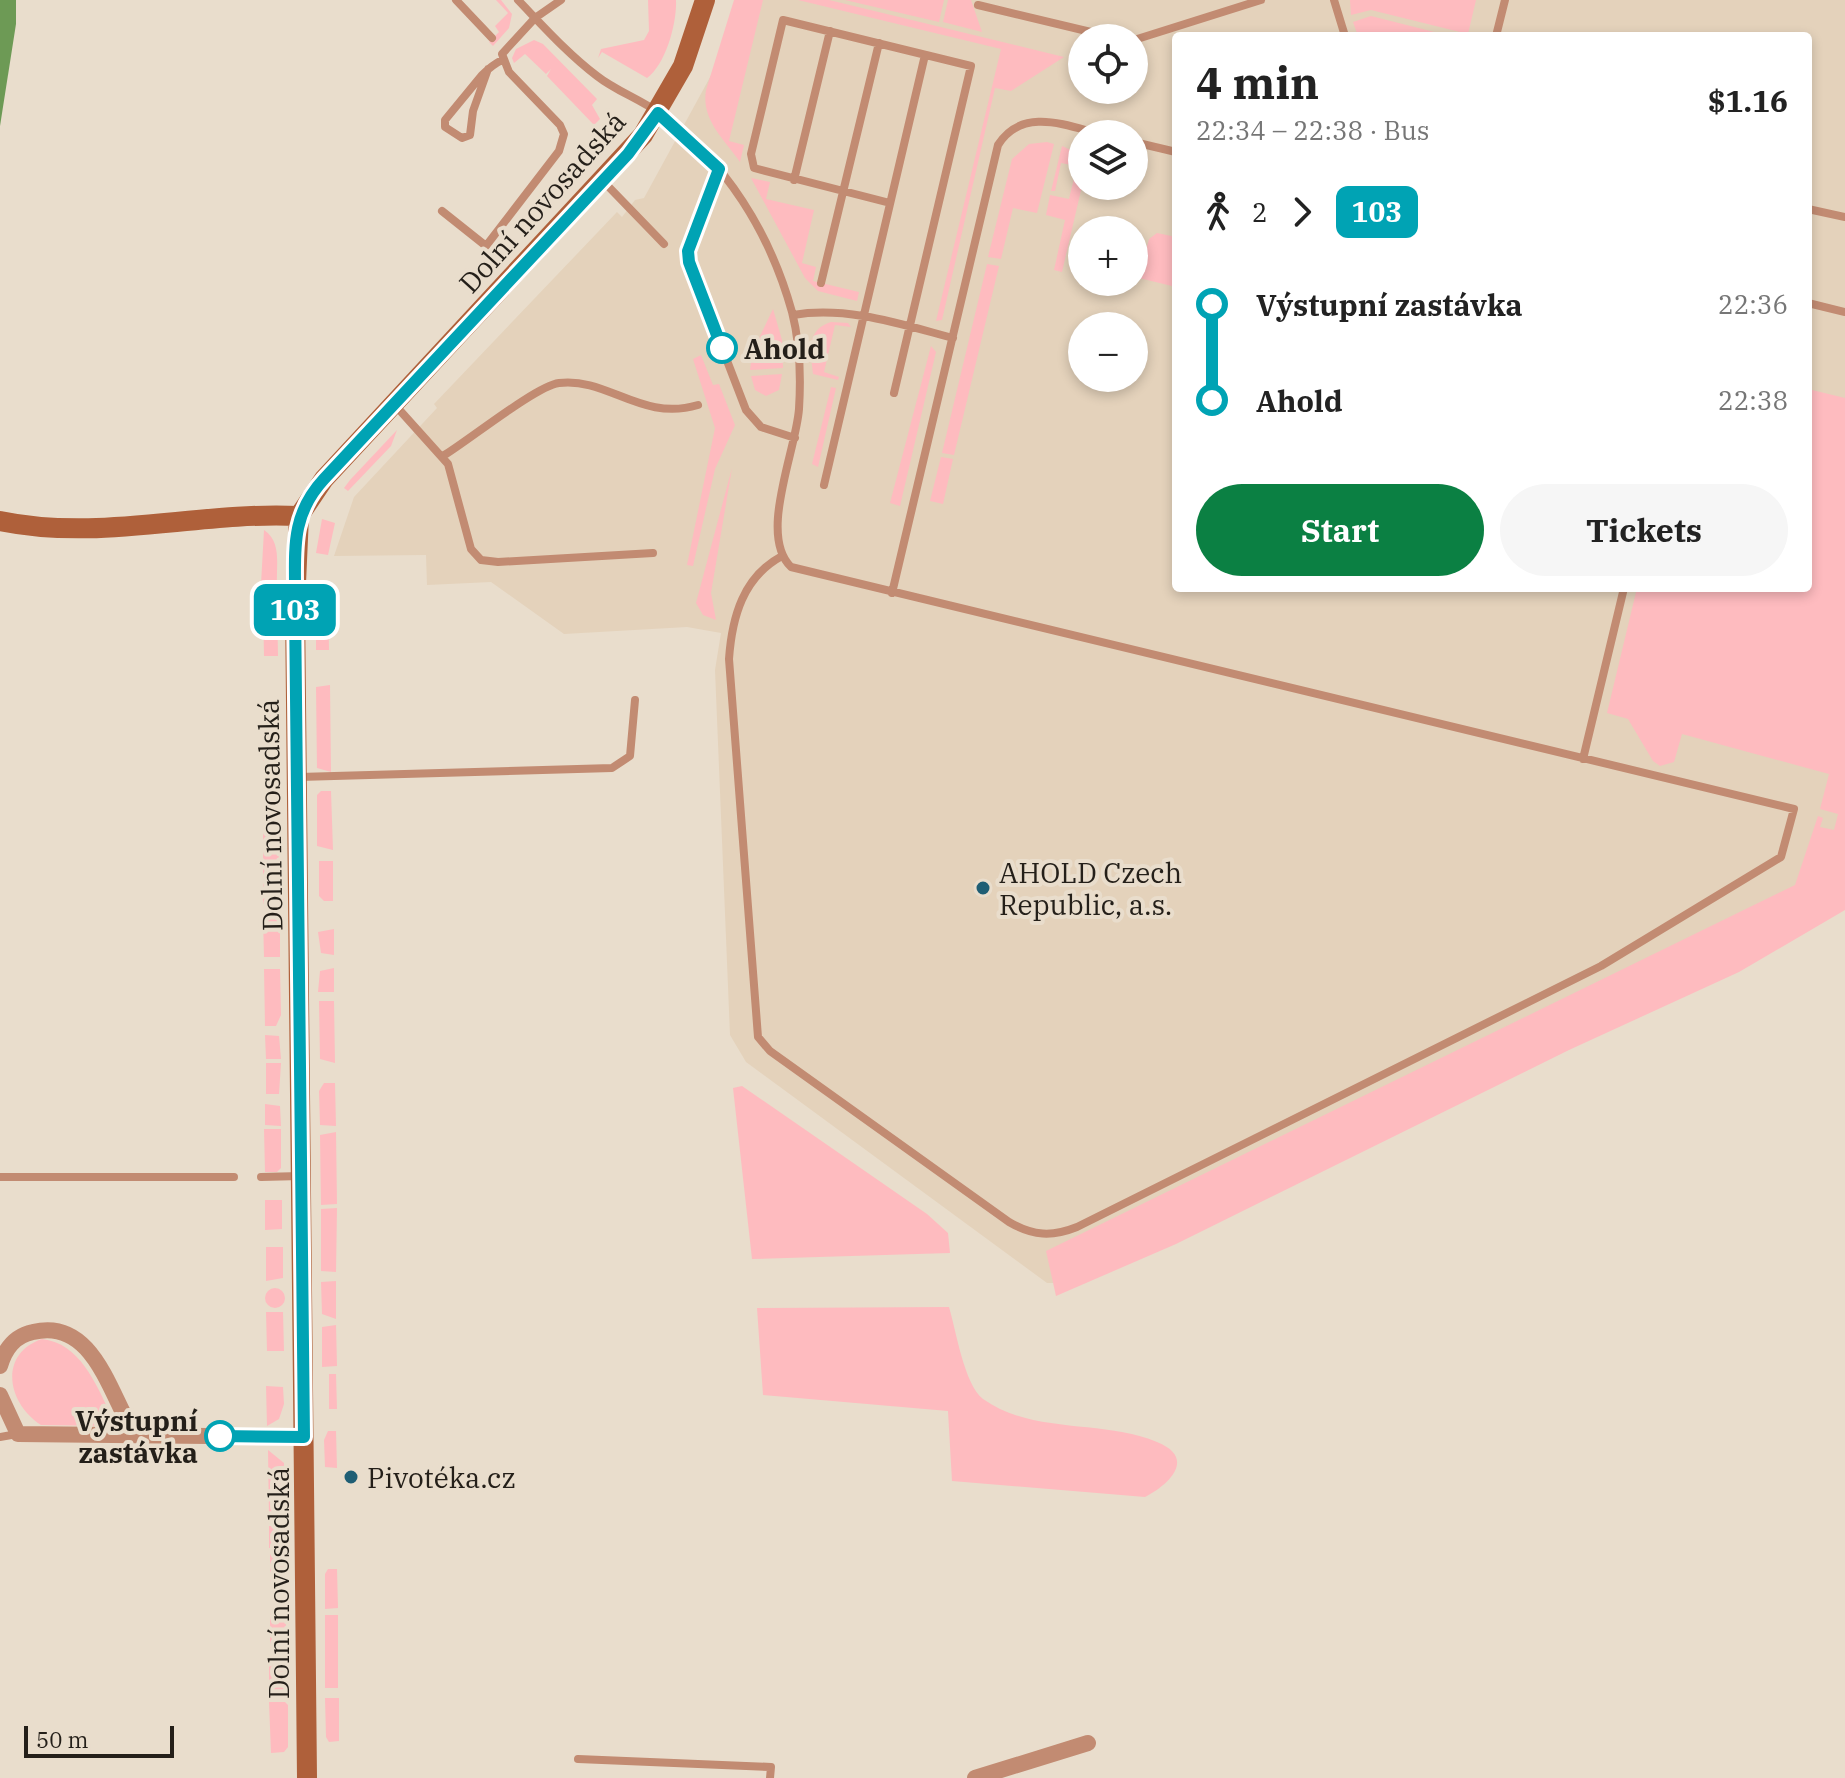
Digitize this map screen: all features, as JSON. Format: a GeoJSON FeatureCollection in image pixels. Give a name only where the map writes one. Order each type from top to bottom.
{"type":"FeatureCollection","features":[{"type":"Feature","properties":{"kind":"main road","name":"Dolní novosadská"},"geometry":{"type":"LineString","coordinates":[[307,1778],[295,605],[299,516],[318,485],[603,181],[658,113],[683,66],[705,0]]}},
{"type":"Feature","properties":{"kind":"main road"},"geometry":{"type":"LineString","coordinates":[[0,521],[48,529],[103,530],[252,515],[299,516]]}},
{"type":"Feature","properties":{"kind":"street"},"geometry":{"type":"LineString","coordinates":[[0,1366],[9,1347],[24,1334],[46,1330],[73,1336],[94,1357],[135,1435]]}},
{"type":"Feature","properties":{"kind":"street"},"geometry":{"type":"LineString","coordinates":[[0,1395],[18,1434],[81,1428],[135,1435],[304,1437]]}},
{"type":"Feature","properties":{"kind":"street"},"geometry":{"type":"LineString","coordinates":[[975,1778],[1088,1743]]}},
{"type":"Feature","properties":{"kind":"lane"},"geometry":{"type":"LineString","coordinates":[[456,0],[492,38]]}},
{"type":"Feature","properties":{"kind":"lane"},"geometry":{"type":"LineString","coordinates":[[518,0],[598,78],[658,113],[719,169],[763,236],[793,315],[800,375],[795,438],[777,526],[782,556],[791,567],[1794,809],[1781,857],[1601,966],[1077,1227],[1053,1234],[1034,1233],[1009,1222],[770,1051],[758,1037],[729,659],[736,615],[746,591],[761,570],[782,556]]}},
{"type":"Feature","properties":{"kind":"lane"},"geometry":{"type":"LineString","coordinates":[[488,69],[473,111],[470,135],[462,138],[445,127],[445,120],[488,69],[502,60],[505,48],[535,18],[561,0]]}},
{"type":"Feature","properties":{"kind":"lane"},"geometry":{"type":"LineString","coordinates":[[1148,36],[1261,0]]}},
{"type":"Feature","properties":{"kind":"lane"},"geometry":{"type":"LineString","coordinates":[[1334,0],[1344,32]]}},
{"type":"Feature","properties":{"kind":"lane"},"geometry":{"type":"LineString","coordinates":[[1497,32],[1505,0]]}},
{"type":"Feature","properties":{"kind":"lane"},"geometry":{"type":"LineString","coordinates":[[978,5],[1068,27]]}},
{"type":"Feature","properties":{"kind":"lane"},"geometry":{"type":"LineString","coordinates":[[890,203],[757,170],[751,154],[783,20],[971,66],[894,393]]}},
{"type":"Feature","properties":{"kind":"lane"},"geometry":{"type":"LineString","coordinates":[[794,180],[830,31]]}},
{"type":"Feature","properties":{"kind":"lane"},"geometry":{"type":"LineString","coordinates":[[821,283],[879,43]]}},
{"type":"Feature","properties":{"kind":"lane"},"geometry":{"type":"LineString","coordinates":[[824,485],[925,55]]}},
{"type":"Feature","properties":{"kind":"lane"},"geometry":{"type":"LineString","coordinates":[[442,211],[486,246],[563,143],[560,125],[509,72],[502,60]]}},
{"type":"Feature","properties":{"kind":"lane"},"geometry":{"type":"LineString","coordinates":[[892,593],[994,159],[1004,135],[1025,122],[1037,121],[1068,127]]}},
{"type":"Feature","properties":{"kind":"lane"},"geometry":{"type":"LineString","coordinates":[[1148,145],[1172,151]]}},
{"type":"Feature","properties":{"kind":"lane"},"geometry":{"type":"LineString","coordinates":[[719,169],[689,244],[689,262],[746,410],[761,427],[795,438]]}},
{"type":"Feature","properties":{"kind":"lane"},"geometry":{"type":"LineString","coordinates":[[603,181],[664,244]]}},
{"type":"Feature","properties":{"kind":"lane"},"geometry":{"type":"LineString","coordinates":[[1812,210],[1845,217]]}},
{"type":"Feature","properties":{"kind":"lane"},"geometry":{"type":"LineString","coordinates":[[1812,304],[1845,312]]}},
{"type":"Feature","properties":{"kind":"lane"},"geometry":{"type":"LineString","coordinates":[[793,315],[822,311],[864,316],[953,338]]}},
{"type":"Feature","properties":{"kind":"lane"},"geometry":{"type":"LineString","coordinates":[[443,456],[556,383],[584,386],[659,410],[676,412],[698,405]]}},
{"type":"Feature","properties":{"kind":"lane"},"geometry":{"type":"LineString","coordinates":[[394,404],[443,456],[453,474],[471,549],[481,560],[498,562],[653,553]]}},
{"type":"Feature","properties":{"kind":"lane"},"geometry":{"type":"LineString","coordinates":[[1583,759],[1623,592]]}},
{"type":"Feature","properties":{"kind":"lane"},"geometry":{"type":"LineString","coordinates":[[298,777],[612,768],[630,756],[635,700]]}},
{"type":"Feature","properties":{"kind":"lane"},"geometry":{"type":"LineString","coordinates":[[261,1177],[302,1176]]}},
{"type":"Feature","properties":{"kind":"lane"},"geometry":{"type":"LineString","coordinates":[[0,1177],[234,1177]]}},
{"type":"Feature","properties":{"kind":"lane"},"geometry":{"type":"LineString","coordinates":[[0,1437],[18,1434]]}},
{"type":"Feature","properties":{"kind":"lane"},"geometry":{"type":"LineString","coordinates":[[578,1759],[771,1767],[770,1778]]}},
{"type":"Feature","properties":{"kind":"shaded area"},"geometry":{"type":"Polygon","coordinates":[[[0,0],[16,0],[16,24],[0,126],[0,0]]]}},
{"type":"Feature","properties":{"kind":"shaded area"},"geometry":{"type":"Polygon","coordinates":[[[496,0],[501,0],[512,14],[509,28],[493,46],[489,42],[499,32],[495,26],[508,13],[496,0]]]}},
{"type":"Feature","properties":{"kind":"shaded area"},"geometry":{"type":"Polygon","coordinates":[[[648,0],[676,0],[675,20],[665,53],[647,78],[602,52],[598,58],[601,49],[644,40],[649,31],[648,0]]]}},
{"type":"Feature","properties":{"kind":"shaded area"},"geometry":{"type":"Polygon","coordinates":[[[734,0],[763,0],[729,141],[744,145],[740,162],[715,129],[705,101],[734,0]]]}},
{"type":"Feature","properties":{"kind":"shaded area"},"geometry":{"type":"Polygon","coordinates":[[[738,0],[1845,0],[1845,869],[1058,1283],[1047,1283],[746,1062],[730,1035],[715,670],[721,633],[687,627],[564,634],[491,582],[427,585],[426,555],[334,556],[354,497],[437,408],[434,404],[617,212],[622,217],[635,200],[644,198],[714,70],[738,0]]]}},
{"type":"Feature","properties":{"kind":"shaded area"},"geometry":{"type":"Polygon","coordinates":[[[798,0],[829,0],[1064,57],[1011,91],[995,88],[942,320],[936,321],[1001,49],[798,0]]]}},
{"type":"Feature","properties":{"kind":"shaded area"},"geometry":{"type":"Polygon","coordinates":[[[845,0],[944,0],[939,22],[845,0]]]}},
{"type":"Feature","properties":{"kind":"shaded area"},"geometry":{"type":"Polygon","coordinates":[[[948,0],[971,0],[982,32],[943,22],[948,0]]]}},
{"type":"Feature","properties":{"kind":"shaded area"},"geometry":{"type":"Polygon","coordinates":[[[1350,0],[1476,0],[1468,32],[1371,10],[1351,15],[1350,0]]]}},
{"type":"Feature","properties":{"kind":"shaded area"},"geometry":{"type":"Polygon","coordinates":[[[1371,16],[1434,32],[1357,32],[1353,22],[1371,16]]]}},
{"type":"Feature","properties":{"kind":"shaded area"},"geometry":{"type":"Polygon","coordinates":[[[534,40],[543,44],[597,99],[592,105],[600,119],[594,125],[547,76],[551,69],[546,74],[525,54],[514,63],[512,58],[516,49],[534,40]]]}},
{"type":"Feature","properties":{"kind":"shaded area"},"geometry":{"type":"Polygon","coordinates":[[[1029,144],[1054,144],[1037,213],[1013,208],[1001,259],[988,257],[1012,159],[1029,144]]]}},
{"type":"Feature","properties":{"kind":"shaded area"},"geometry":{"type":"Polygon","coordinates":[[[1062,146],[1068,149],[1068,164],[1061,163],[1055,191],[1051,191],[1062,146]]]}},
{"type":"Feature","properties":{"kind":"shaded area"},"geometry":{"type":"Polygon","coordinates":[[[751,178],[770,182],[766,199],[814,210],[802,263],[816,267],[813,281],[859,292],[857,301],[818,291],[805,278],[751,178]]]}},
{"type":"Feature","properties":{"kind":"shaded area"},"geometry":{"type":"Polygon","coordinates":[[[1050,195],[1079,200],[1075,216],[1068,216],[1068,246],[1062,272],[1054,270],[1065,220],[1046,215],[1050,195]]]}},
{"type":"Feature","properties":{"kind":"shaded area"},"geometry":{"type":"Polygon","coordinates":[[[1157,233],[1172,236],[1172,286],[1148,280],[1148,243],[1157,233]]]}},
{"type":"Feature","properties":{"kind":"shaded area"},"geometry":{"type":"Polygon","coordinates":[[[987,264],[999,266],[954,455],[942,453],[987,264]]]}},
{"type":"Feature","properties":{"kind":"shaded area"},"geometry":{"type":"Polygon","coordinates":[[[773,309],[782,340],[783,368],[750,370],[752,353],[773,309]]]}},
{"type":"Feature","properties":{"kind":"shaded area"},"geometry":{"type":"Polygon","coordinates":[[[831,322],[848,323],[851,327],[835,325],[824,372],[839,377],[838,380],[813,374],[813,336],[831,322]]]}},
{"type":"Feature","properties":{"kind":"shaded area"},"geometry":{"type":"Polygon","coordinates":[[[931,346],[936,352],[900,506],[890,503],[931,346]]]}},
{"type":"Feature","properties":{"kind":"shaded area"},"geometry":{"type":"Polygon","coordinates":[[[701,355],[713,385],[719,384],[735,425],[715,469],[693,566],[687,565],[715,428],[693,359],[701,355]]]}},
{"type":"Feature","properties":{"kind":"shaded area"},"geometry":{"type":"Polygon","coordinates":[[[782,374],[779,390],[766,396],[755,390],[751,376],[782,374]]]}},
{"type":"Feature","properties":{"kind":"shaded area"},"geometry":{"type":"Polygon","coordinates":[[[831,387],[836,388],[818,467],[812,464],[831,387]]]}},
{"type":"Feature","properties":{"kind":"shaded area"},"geometry":{"type":"Polygon","coordinates":[[[1812,390],[1845,398],[1845,910],[1739,972],[1569,1050],[1176,1244],[1056,1296],[1046,1251],[1795,885],[1818,816],[1823,818],[1820,827],[1834,830],[1838,814],[1820,809],[1829,774],[1682,734],[1674,762],[1660,766],[1653,761],[1628,719],[1607,713],[1636,592],[1812,592],[1812,390]]]}},
{"type":"Feature","properties":{"kind":"shaded area"},"geometry":{"type":"Polygon","coordinates":[[[397,430],[391,446],[348,491],[344,488],[350,480],[397,430]]]}},
{"type":"Feature","properties":{"kind":"shaded area"},"geometry":{"type":"Polygon","coordinates":[[[941,457],[953,459],[943,504],[930,501],[941,457]]]}},
{"type":"Feature","properties":{"kind":"shaded area"},"geometry":{"type":"Polygon","coordinates":[[[732,468],[711,593],[716,620],[703,615],[696,603],[732,468]]]}},
{"type":"Feature","properties":{"kind":"shaded area"},"geometry":{"type":"Polygon","coordinates":[[[322,519],[335,523],[328,555],[316,553],[322,519]]]}},
{"type":"Feature","properties":{"kind":"shaded area"},"geometry":{"type":"Polygon","coordinates":[[[264,530],[276,547],[277,584],[261,584],[264,530]]]}},
{"type":"Feature","properties":{"kind":"shaded area"},"geometry":{"type":"Polygon","coordinates":[[[328,591],[329,650],[316,650],[316,620],[325,620],[326,617],[315,615],[316,595],[328,591]]]}},
{"type":"Feature","properties":{"kind":"shaded area"},"geometry":{"type":"Polygon","coordinates":[[[277,601],[278,656],[264,656],[263,602],[277,601]]]}},
{"type":"Feature","properties":{"kind":"shaded area"},"geometry":{"type":"Polygon","coordinates":[[[330,685],[331,772],[317,768],[316,687],[330,685]]]}},
{"type":"Feature","properties":{"kind":"shaded area"},"geometry":{"type":"Polygon","coordinates":[[[277,709],[278,756],[274,761],[263,761],[262,710],[277,709]]]}},
{"type":"Feature","properties":{"kind":"shaded area"},"geometry":{"type":"Polygon","coordinates":[[[321,791],[331,791],[333,850],[317,846],[317,795],[321,791]]]}},
{"type":"Feature","properties":{"kind":"shaded area"},"geometry":{"type":"Polygon","coordinates":[[[263,812],[279,812],[279,902],[263,904],[263,812]]]}},
{"type":"Feature","properties":{"kind":"shaded area"},"geometry":{"type":"Polygon","coordinates":[[[319,861],[333,861],[333,901],[324,901],[319,896],[319,861]]]}},
{"type":"Feature","properties":{"kind":"shaded area"},"geometry":{"type":"Polygon","coordinates":[[[263,917],[280,919],[280,957],[264,957],[263,917]]]}},
{"type":"Feature","properties":{"kind":"shaded area"},"geometry":{"type":"Polygon","coordinates":[[[334,929],[334,955],[321,953],[318,932],[334,929]]]}},
{"type":"Feature","properties":{"kind":"shaded area"},"geometry":{"type":"Polygon","coordinates":[[[334,968],[334,992],[318,992],[320,971],[334,968]]]}},
{"type":"Feature","properties":{"kind":"shaded area"},"geometry":{"type":"Polygon","coordinates":[[[264,969],[280,969],[281,1015],[276,1026],[265,1026],[264,969]]]}},
{"type":"Feature","properties":{"kind":"shaded area"},"geometry":{"type":"Polygon","coordinates":[[[319,1001],[334,1001],[335,1063],[320,1059],[319,1001]]]}},
{"type":"Feature","properties":{"kind":"shaded area"},"geometry":{"type":"Polygon","coordinates":[[[265,1035],[279,1036],[281,1059],[266,1059],[265,1035]]]}},
{"type":"Feature","properties":{"kind":"shaded area"},"geometry":{"type":"Polygon","coordinates":[[[266,1063],[281,1063],[279,1094],[266,1094],[266,1063]]]}},
{"type":"Feature","properties":{"kind":"shaded area"},"geometry":{"type":"Polygon","coordinates":[[[324,1083],[335,1083],[336,1126],[320,1125],[319,1091],[324,1083]]]}},
{"type":"Feature","properties":{"kind":"shaded area"},"geometry":{"type":"Polygon","coordinates":[[[742,1086],[927,1214],[948,1233],[950,1253],[752,1259],[733,1088],[742,1086]]]}},
{"type":"Feature","properties":{"kind":"shaded area"},"geometry":{"type":"Polygon","coordinates":[[[265,1104],[280,1106],[281,1126],[265,1125],[265,1104]]]}},
{"type":"Feature","properties":{"kind":"shaded area"},"geometry":{"type":"Polygon","coordinates":[[[264,1129],[281,1129],[281,1168],[277,1172],[265,1172],[264,1129]]]}},
{"type":"Feature","properties":{"kind":"shaded area"},"geometry":{"type":"Polygon","coordinates":[[[336,1132],[337,1204],[321,1205],[320,1135],[336,1132]]]}},
{"type":"Feature","properties":{"kind":"shaded area"},"geometry":{"type":"Polygon","coordinates":[[[265,1200],[282,1200],[282,1229],[265,1230],[265,1200]]]}},
{"type":"Feature","properties":{"kind":"shaded area"},"geometry":{"type":"Polygon","coordinates":[[[337,1208],[336,1272],[321,1271],[321,1209],[337,1208]]]}},
{"type":"Feature","properties":{"kind":"shaded area"},"geometry":{"type":"Polygon","coordinates":[[[266,1247],[283,1247],[283,1278],[266,1281],[266,1247]]]}},
{"type":"Feature","properties":{"kind":"shaded area"},"geometry":{"type":"Polygon","coordinates":[[[336,1281],[336,1319],[322,1314],[321,1282],[336,1281]]]}},
{"type":"Feature","properties":{"kind":"shaded area"},"geometry":{"type":"Polygon","coordinates":[[[275,1288],[282,1291],[285,1298],[282,1305],[275,1308],[268,1305],[265,1298],[268,1291],[275,1288]]]}},
{"type":"Feature","properties":{"kind":"shaded area"},"geometry":{"type":"Polygon","coordinates":[[[949,1307],[966,1369],[976,1392],[983,1399],[1024,1418],[1114,1431],[1157,1442],[1169,1448],[1175,1456],[1177,1463],[1170,1479],[1145,1497],[952,1481],[948,1411],[763,1395],[757,1308],[949,1307]]]}},
{"type":"Feature","properties":{"kind":"shaded area"},"geometry":{"type":"Polygon","coordinates":[[[266,1312],[283,1312],[284,1351],[267,1351],[266,1312]]]}},
{"type":"Feature","properties":{"kind":"shaded area"},"geometry":{"type":"Polygon","coordinates":[[[336,1325],[337,1366],[322,1367],[322,1327],[336,1325]]]}},
{"type":"Feature","properties":{"kind":"shaded area"},"geometry":{"type":"Polygon","coordinates":[[[42,1339],[67,1348],[85,1367],[111,1415],[107,1426],[41,1425],[20,1403],[14,1391],[14,1366],[28,1346],[42,1339]]]}},
{"type":"Feature","properties":{"kind":"shaded area"},"geometry":{"type":"Polygon","coordinates":[[[329,1374],[336,1374],[337,1409],[329,1409],[329,1374]]]}},
{"type":"Feature","properties":{"kind":"shaded area"},"geometry":{"type":"Polygon","coordinates":[[[266,1386],[283,1387],[284,1404],[279,1419],[267,1426],[266,1386]]]}},
{"type":"Feature","properties":{"kind":"shaded area"},"geometry":{"type":"Polygon","coordinates":[[[328,1431],[336,1431],[337,1468],[325,1467],[324,1440],[328,1431]]]}},
{"type":"Feature","properties":{"kind":"shaded area"},"geometry":{"type":"Polygon","coordinates":[[[268,1450],[284,1463],[285,1517],[269,1518],[268,1450]]]}},
{"type":"Feature","properties":{"kind":"shaded area"},"geometry":{"type":"Polygon","coordinates":[[[269,1526],[285,1526],[285,1548],[269,1548],[269,1526]]]}},
{"type":"Feature","properties":{"kind":"shaded area"},"geometry":{"type":"Polygon","coordinates":[[[285,1553],[286,1588],[270,1589],[270,1554],[285,1553]]]}},
{"type":"Feature","properties":{"kind":"shaded area"},"geometry":{"type":"Polygon","coordinates":[[[328,1569],[337,1569],[338,1608],[325,1609],[325,1574],[328,1569]]]}},
{"type":"Feature","properties":{"kind":"shaded area"},"geometry":{"type":"Polygon","coordinates":[[[270,1610],[286,1612],[286,1646],[283,1650],[270,1650],[270,1610]]]}},
{"type":"Feature","properties":{"kind":"shaded area"},"geometry":{"type":"Polygon","coordinates":[[[325,1615],[338,1615],[338,1688],[325,1688],[325,1615]]]}},
{"type":"Feature","properties":{"kind":"shaded area"},"geometry":{"type":"Polygon","coordinates":[[[269,1661],[286,1662],[287,1693],[269,1693],[269,1661]]]}},
{"type":"Feature","properties":{"kind":"shaded area"},"geometry":{"type":"Polygon","coordinates":[[[325,1698],[339,1698],[339,1741],[329,1742],[326,1737],[325,1698]]]}},
{"type":"Feature","properties":{"kind":"shaded area"},"geometry":{"type":"Polygon","coordinates":[[[269,1702],[285,1702],[288,1705],[288,1747],[284,1752],[271,1753],[269,1702]]]}},
{"type":"Feature","properties":{"kind":"bus line","name":"103"},"geometry":{"type":"LineString","coordinates":[[220,1436],[304,1437],[295,605],[297,527],[303,506],[324,479],[628,154],[658,113],[703,151],[719,169],[688,251],[689,262],[722,348]]}},
{"type":"Feature","properties":{"kind":"place","name":"Ahold"},"geometry":{"type":"Point","coordinates":[722,348]}},
{"type":"Feature","properties":{"kind":"place","name":"AHOLD Czech Republic, a.s."},"geometry":{"type":"Point","coordinates":[983,888]}},
{"type":"Feature","properties":{"kind":"place","name":"Výstupní zastávka"},"geometry":{"type":"Point","coordinates":[220,1436]}},
{"type":"Feature","properties":{"kind":"place","name":"Pivotéka.cz"},"geometry":{"type":"Point","coordinates":[351,1477]}}]}
